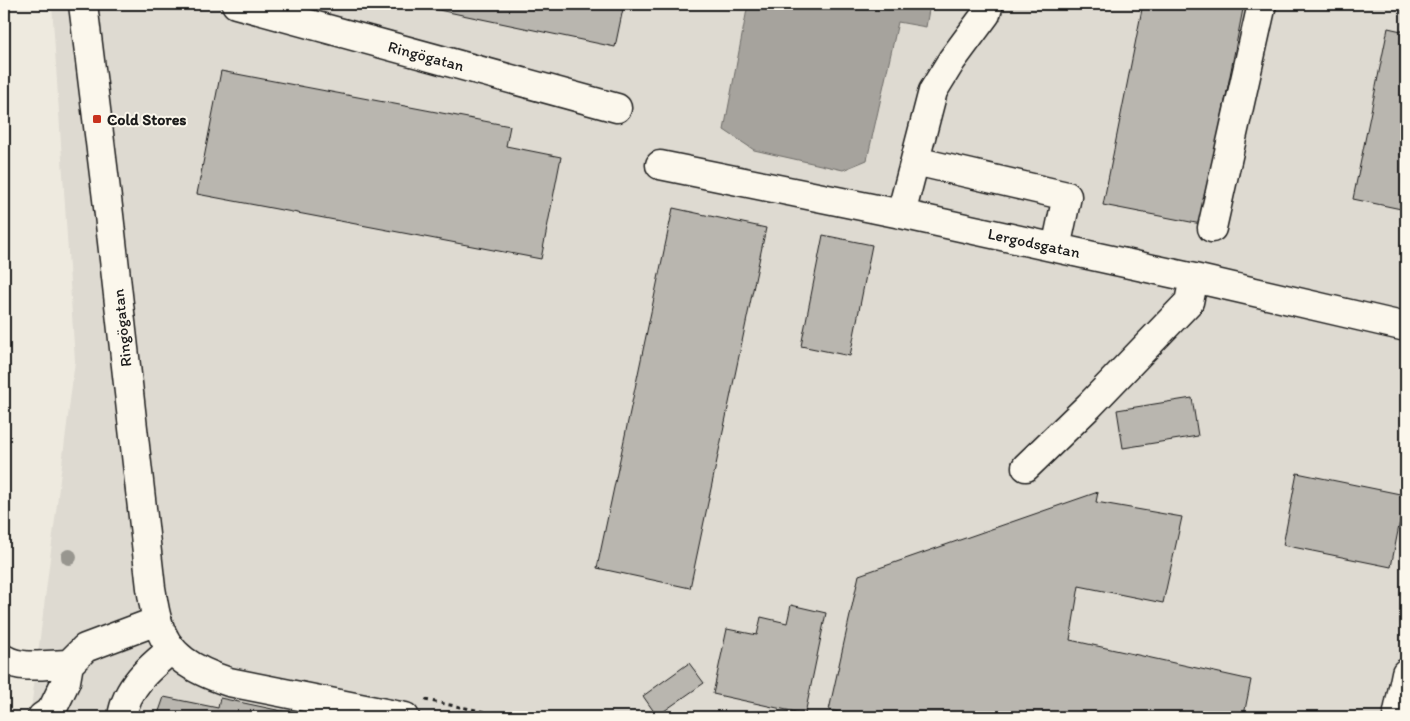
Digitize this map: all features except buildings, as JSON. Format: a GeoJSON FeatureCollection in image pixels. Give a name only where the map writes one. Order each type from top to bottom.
{"type":"FeatureCollection","features":[{"type":"Feature","properties":{"kind":"street","name":"Ringögatan"},"geometry":{"type":"LineString","coordinates":[[83,4],[151,588],[157,621],[172,649],[185,663],[211,676],[229,682],[410,708]]}},
{"type":"Feature","properties":{"kind":"street","name":"Ringögatan"},"geometry":{"type":"LineString","coordinates":[[236,4],[616,108]]}},
{"type":"Feature","properties":{"kind":"street"},"geometry":{"type":"LineString","coordinates":[[901,214],[933,91],[952,60],[986,14],[989,4]]}},
{"type":"Feature","properties":{"kind":"street"},"geometry":{"type":"LineString","coordinates":[[1212,228],[1262,4]]}},
{"type":"Feature","properties":{"kind":"street"},"geometry":{"type":"LineString","coordinates":[[915,161],[1067,196],[1056,248]]}},
{"type":"Feature","properties":{"kind":"street","name":"Lergodsgatan"},"geometry":{"type":"LineString","coordinates":[[660,165],[901,214],[1194,278],[1406,327]]}},
{"type":"Feature","properties":{"kind":"street"},"geometry":{"type":"LineString","coordinates":[[1026,467],[1088,406],[1188,302],[1194,278]]}},
{"type":"Feature","properties":{"kind":"street"},"geometry":{"type":"LineString","coordinates":[[42,717],[52,710],[66,681],[69,664],[85,648],[157,621]]}},
{"type":"Feature","properties":{"kind":"street"},"geometry":{"type":"LineString","coordinates":[[122,717],[129,696],[138,680],[172,649]]}},
{"type":"Feature","properties":{"kind":"street"},"geometry":{"type":"LineString","coordinates":[[4,659],[10,663],[23,665],[69,664]]}},
{"type":"Feature","properties":{"kind":"street"},"geometry":{"type":"LineString","coordinates":[[1397,717],[1406,673]]}},
{"type":"Feature","properties":{"kind":"path"},"geometry":{"type":"LineString","coordinates":[[410,708],[510,717]]}},
{"type":"Feature","properties":{"kind":"shaded area"},"geometry":{"type":"Polygon","coordinates":[[[52,4],[748,4],[725,130],[867,160],[898,21],[926,27],[930,4],[1406,4],[1406,717],[30,717],[75,361],[52,4]]]}},
{"type":"Feature","properties":{"kind":"shaded area"},"geometry":{"type":"Polygon","coordinates":[[[748,4],[930,4],[926,27],[898,22],[867,160],[843,170],[754,150],[724,130],[748,4]]]}},
{"type":"Feature","properties":{"kind":"place","name":"Cold Stores"},"geometry":{"type":"Point","coordinates":[97,119]}}]}
